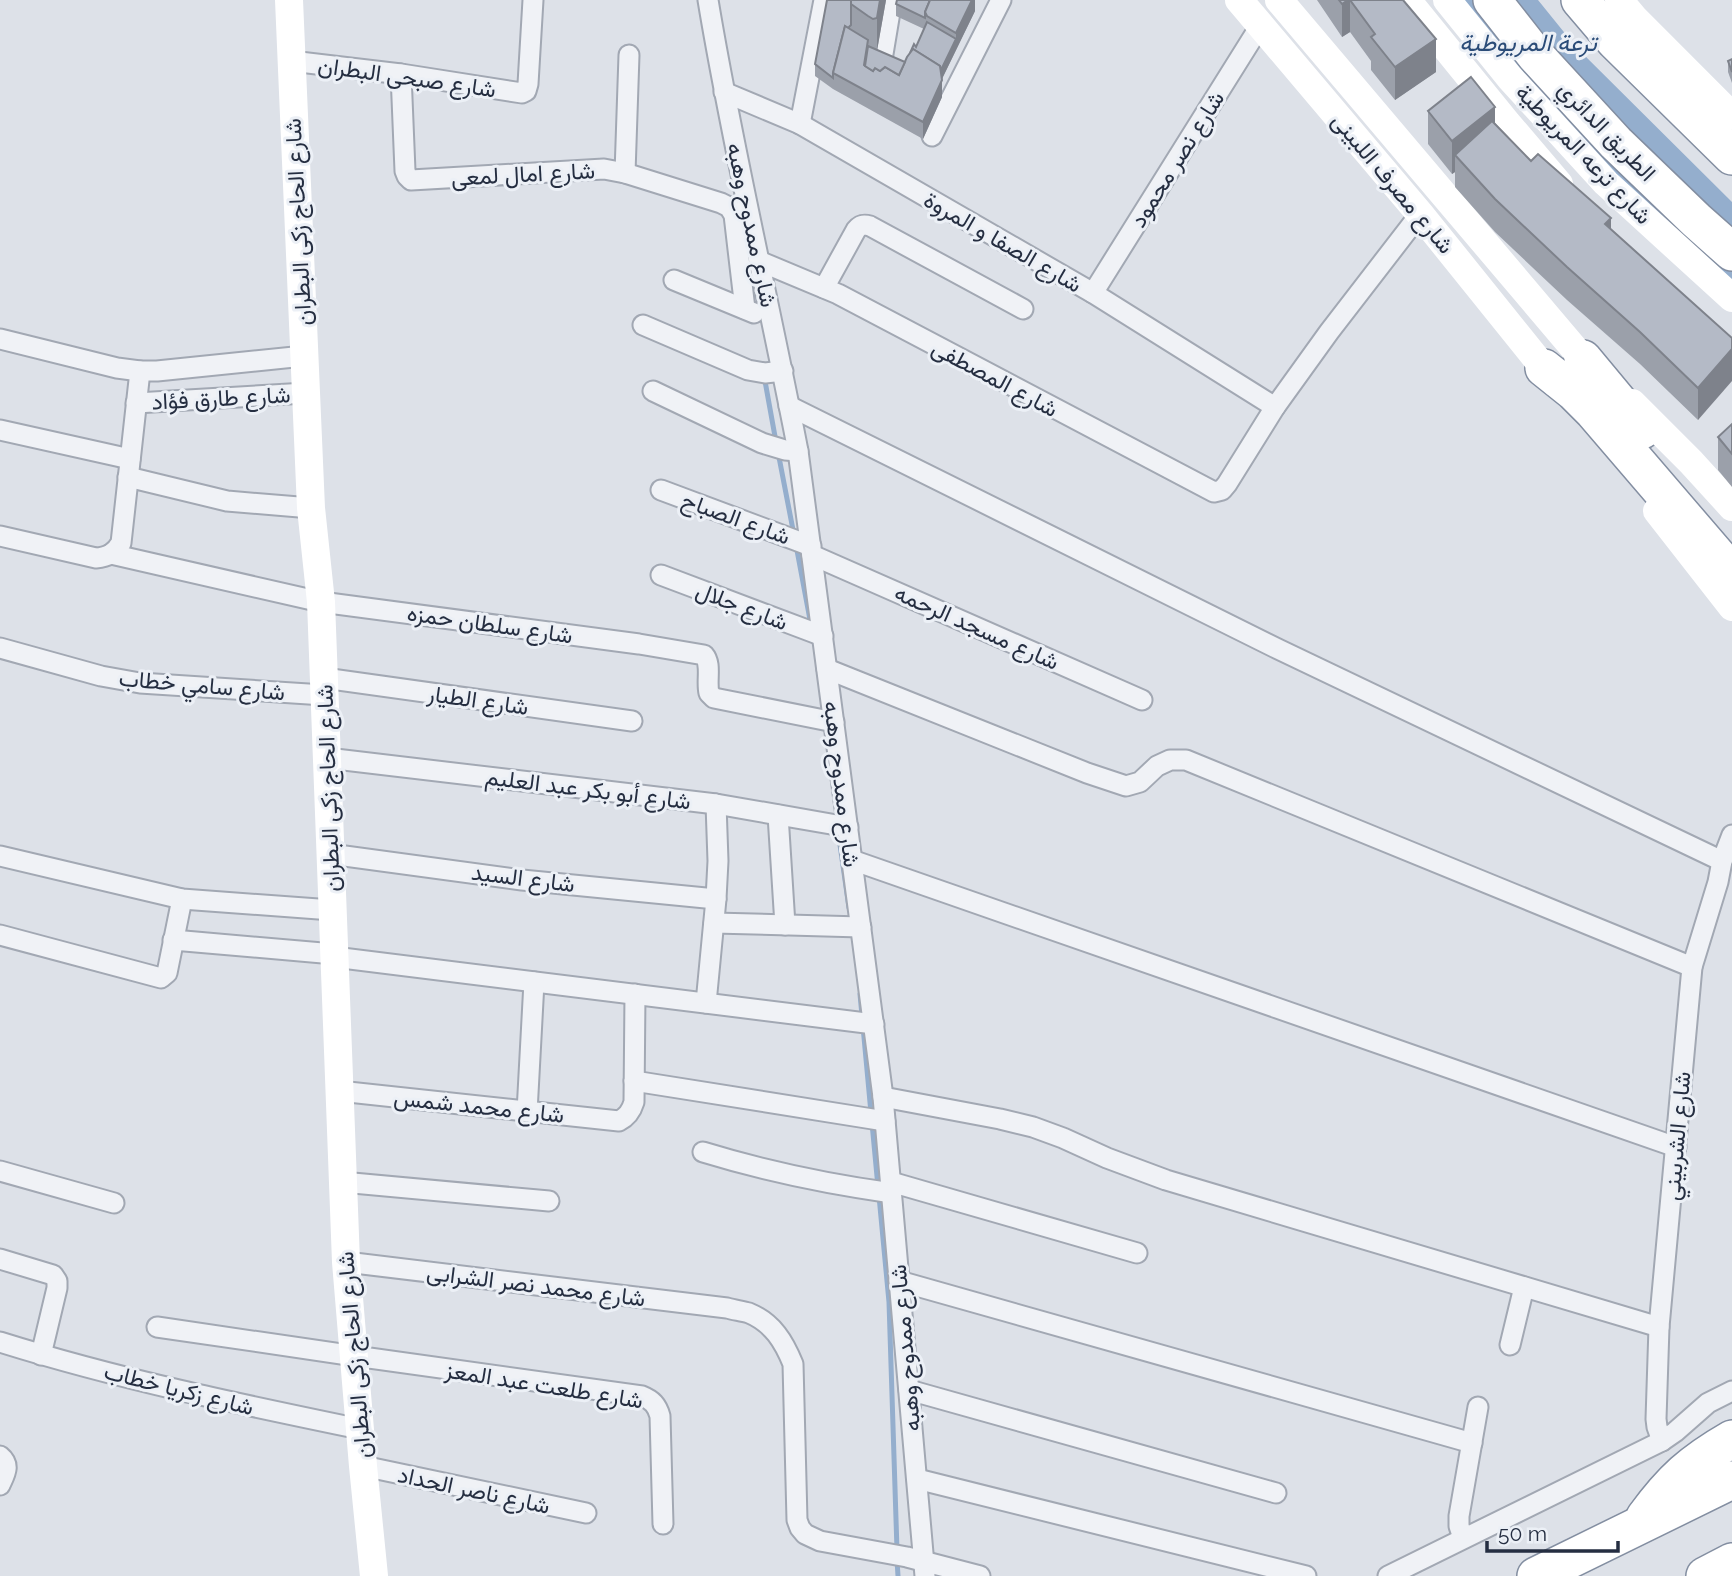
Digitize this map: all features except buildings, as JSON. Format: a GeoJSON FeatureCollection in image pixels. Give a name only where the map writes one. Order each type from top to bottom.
{"type":"FeatureCollection","features":[{"type":"Feature","properties":{"kind":"highway","name":"الطريق الدائري"},"geometry":{"type":"LineString","coordinates":[[1492,0],[1536,56],[1616,143],[1732,253]]}},
{"type":"Feature","properties":{"kind":"highway"},"geometry":{"type":"LineString","coordinates":[[1580,0],[1615,41],[1732,156]]}},
{"type":"Feature","properties":{"kind":"highway"},"geometry":{"type":"LineString","coordinates":[[1583,359],[1732,539]]}},
{"type":"Feature","properties":{"kind":"highway"},"geometry":{"type":"LineString","coordinates":[[1544,368],[1593,411],[1732,573]]}},
{"type":"Feature","properties":{"kind":"highway"},"geometry":{"type":"LineString","coordinates":[[1639,1525],[1664,1491],[1685,1470],[1732,1439]]}},
{"type":"Feature","properties":{"kind":"highway"},"geometry":{"type":"LineString","coordinates":[[1536,1576],[1732,1480]]}},
{"type":"Feature","properties":{"kind":"highway"},"geometry":{"type":"LineString","coordinates":[[1705,1576],[1732,1562]]}},
{"type":"Feature","properties":{"kind":"main road","name":"شارع الحاج زكى البطران"},"geometry":{"type":"LineString","coordinates":[[289,0],[311,508],[321,602],[346,1262],[374,1576]]}},
{"type":"Feature","properties":{"kind":"main road","name":"شارع مصرف اللبينى"},"geometry":{"type":"LineString","coordinates":[[1239,0],[1420,214],[1732,607]]}},
{"type":"Feature","properties":{"kind":"main road","name":"شارع مصرف اللبينى"},"geometry":{"type":"LineString","coordinates":[[1279,0],[1583,359],[1661,430],[1732,507]]}},
{"type":"Feature","properties":{"kind":"main road"},"geometry":{"type":"LineString","coordinates":[[1407,0],[1578,204]]}},
{"type":"Feature","properties":{"kind":"main road","name":"شارع ترعه المريوطية"},"geometry":{"type":"LineString","coordinates":[[1447,0],[1510,78],[1606,183],[1732,298]]}},
{"type":"Feature","properties":{"kind":"main road"},"geometry":{"type":"LineString","coordinates":[[1619,0],[1732,116]]}},
{"type":"Feature","properties":{"kind":"street","name":"شارع صبحى البطران"},"geometry":{"type":"LineString","coordinates":[[291,61],[401,74],[522,93],[528,88],[533,0]]}},
{"type":"Feature","properties":{"kind":"street","name":"شارع ممدوح وهبه"},"geometry":{"type":"LineString","coordinates":[[708,0],[723,92],[783,371],[789,406],[791,450],[808,548],[813,633],[827,669],[834,722],[841,826],[852,860],[854,927],[865,1023],[883,1097],[876,1119],[899,1280],[917,1479],[919,1565]]}},
{"type":"Feature","properties":{"kind":"street"},"geometry":{"type":"LineString","coordinates":[[800,124],[824,0]]}},
{"type":"Feature","properties":{"kind":"street"},"geometry":{"type":"LineString","coordinates":[[862,47],[888,62],[892,0]]}},
{"type":"Feature","properties":{"kind":"street"},"geometry":{"type":"LineString","coordinates":[[932,136],[1001,0]]}},
{"type":"Feature","properties":{"kind":"street","name":"شارع نصر محمود"},"geometry":{"type":"LineString","coordinates":[[1093,293],[1260,26]]}},
{"type":"Feature","properties":{"kind":"street"},"geometry":{"type":"LineString","coordinates":[[625,173],[629,55]]}},
{"type":"Feature","properties":{"kind":"street","name":"شارع امال لمعى"},"geometry":{"type":"LineString","coordinates":[[401,74],[405,171],[411,180],[604,169],[721,203],[729,207],[734,215],[745,309]]}},
{"type":"Feature","properties":{"kind":"street","name":"شارع الصفا و المروة"},"geometry":{"type":"LineString","coordinates":[[723,92],[800,124],[1093,293],[1275,407]]}},
{"type":"Feature","properties":{"kind":"street"},"geometry":{"type":"LineString","coordinates":[[1275,407],[1420,214]]}},
{"type":"Feature","properties":{"kind":"street"},"geometry":{"type":"LineString","coordinates":[[824,288],[856,230],[864,225],[1023,310]]}},
{"type":"Feature","properties":{"kind":"street","name":"شارع المصطفى"},"geometry":{"type":"LineString","coordinates":[[759,261],[824,288],[1214,492],[1222,490],[1227,484],[1275,407]]}},
{"type":"Feature","properties":{"kind":"street"},"geometry":{"type":"LineString","coordinates":[[674,280],[772,320]]}},
{"type":"Feature","properties":{"kind":"street"},"geometry":{"type":"LineString","coordinates":[[643,325],[748,370],[765,373],[783,371]]}},
{"type":"Feature","properties":{"kind":"street"},"geometry":{"type":"LineString","coordinates":[[0,339],[117,368],[140,371],[304,356]]}},
{"type":"Feature","properties":{"kind":"street"},"geometry":{"type":"LineString","coordinates":[[104,556],[117,550],[121,543],[140,371]]}},
{"type":"Feature","properties":{"kind":"street"},"geometry":{"type":"LineString","coordinates":[[653,391],[762,443],[791,450]]}},
{"type":"Feature","properties":{"kind":"street","name":"شارع طارق فؤاد"},"geometry":{"type":"LineString","coordinates":[[136,403],[306,393]]}},
{"type":"Feature","properties":{"kind":"street"},"geometry":{"type":"LineString","coordinates":[[789,406],[1278,649],[1722,861]]}},
{"type":"Feature","properties":{"kind":"street"},"geometry":{"type":"LineString","coordinates":[[0,429],[227,501],[311,508]]}},
{"type":"Feature","properties":{"kind":"street","name":"شارع الصباح"},"geometry":{"type":"LineString","coordinates":[[661,490],[780,534],[808,548]]}},
{"type":"Feature","properties":{"kind":"street","name":"شارع سلطان حمزه"},"geometry":{"type":"LineString","coordinates":[[0,536],[321,602],[704,655],[708,664],[709,692],[715,698],[834,722]]}},
{"type":"Feature","properties":{"kind":"street","name":"شارع مسجد الرحمه"},"geometry":{"type":"LineString","coordinates":[[808,548],[1142,700]]}},
{"type":"Feature","properties":{"kind":"street","name":"شارع جلال"},"geometry":{"type":"LineString","coordinates":[[661,575],[813,633]]}},
{"type":"Feature","properties":{"kind":"street","name":"شارع سامي خطاب"},"geometry":{"type":"LineString","coordinates":[[0,648],[101,676],[160,685],[324,687]]}},
{"type":"Feature","properties":{"kind":"street"},"geometry":{"type":"LineString","coordinates":[[827,669],[1087,773],[1126,786],[1140,782],[1157,766],[1170,760],[1186,760],[1692,967]]}},
{"type":"Feature","properties":{"kind":"street","name":"شارع الطيار"},"geometry":{"type":"LineString","coordinates":[[324,687],[632,721]]}},
{"type":"Feature","properties":{"kind":"street","name":"شارع أبو بكر عبد العليم"},"geometry":{"type":"LineString","coordinates":[[327,758],[716,804],[841,826]]}},
{"type":"Feature","properties":{"kind":"street"},"geometry":{"type":"LineString","coordinates":[[706,1003],[718,862],[716,804]]}},
{"type":"Feature","properties":{"kind":"street"},"geometry":{"type":"LineString","coordinates":[[778,815],[785,925]]}},
{"type":"Feature","properties":{"kind":"street","name":"شارع الشربيني"},"geometry":{"type":"LineString","coordinates":[[1662,1441],[1656,1419],[1660,1327],[1692,967],[1732,835]]}},
{"type":"Feature","properties":{"kind":"street","name":"شارع السيد"},"geometry":{"type":"LineString","coordinates":[[330,854],[522,880],[716,899]]}},
{"type":"Feature","properties":{"kind":"street"},"geometry":{"type":"LineString","coordinates":[[0,856],[182,899],[332,910]]}},
{"type":"Feature","properties":{"kind":"street"},"geometry":{"type":"LineString","coordinates":[[852,860],[1676,1147]]}},
{"type":"Feature","properties":{"kind":"street"},"geometry":{"type":"LineString","coordinates":[[0,935],[158,978],[164,977],[182,899]]}},
{"type":"Feature","properties":{"kind":"street"},"geometry":{"type":"LineString","coordinates":[[714,923],[854,927]]}},
{"type":"Feature","properties":{"kind":"street"},"geometry":{"type":"LineString","coordinates":[[173,940],[334,955],[865,1023]]}},
{"type":"Feature","properties":{"kind":"street"},"geometry":{"type":"LineString","coordinates":[[527,1112],[534,982]]}},
{"type":"Feature","properties":{"kind":"street"},"geometry":{"type":"LineString","coordinates":[[635,994],[634,1081],[876,1119]]}},
{"type":"Feature","properties":{"kind":"street","name":"شارع محمد شمس"},"geometry":{"type":"LineString","coordinates":[[339,1091],[618,1121],[631,1111],[634,1081]]}},
{"type":"Feature","properties":{"kind":"street"},"geometry":{"type":"LineString","coordinates":[[883,1097],[1000,1119],[1033,1128],[1166,1180],[1660,1327]]}},
{"type":"Feature","properties":{"kind":"street"},"geometry":{"type":"LineString","coordinates":[[703,1152],[794,1177],[884,1189],[1137,1254]]}},
{"type":"Feature","properties":{"kind":"street"},"geometry":{"type":"LineString","coordinates":[[0,1171],[114,1203]]}},
{"type":"Feature","properties":{"kind":"street"},"geometry":{"type":"LineString","coordinates":[[342,1182],[549,1201]]}},
{"type":"Feature","properties":{"kind":"street"},"geometry":{"type":"LineString","coordinates":[[0,1259],[52,1275],[57,1281],[41,1354]]}},
{"type":"Feature","properties":{"kind":"street","name":"شارع محمد نصر الشرابى"},"geometry":{"type":"LineString","coordinates":[[346,1262],[727,1308],[749,1313],[769,1325],[784,1343],[793,1364],[797,1520],[800,1528],[805,1534],[820,1541],[886,1553],[919,1565]]}},
{"type":"Feature","properties":{"kind":"street"},"geometry":{"type":"LineString","coordinates":[[899,1280],[1472,1443]]}},
{"type":"Feature","properties":{"kind":"street"},"geometry":{"type":"LineString","coordinates":[[1510,1345],[1524,1287]]}},
{"type":"Feature","properties":{"kind":"street"},"geometry":{"type":"LineString","coordinates":[[157,1327],[355,1356]]}},
{"type":"Feature","properties":{"kind":"street","name":"شارع زكريا خطاب"},"geometry":{"type":"LineString","coordinates":[[0,1342],[207,1398],[360,1429]]}},
{"type":"Feature","properties":{"kind":"street","name":"شارع طلعت عبد المعز"},"geometry":{"type":"LineString","coordinates":[[355,1356],[642,1396],[651,1400],[657,1406],[660,1416],[663,1524]]}},
{"type":"Feature","properties":{"kind":"street"},"geometry":{"type":"LineString","coordinates":[[909,1390],[1276,1493]]}},
{"type":"Feature","properties":{"kind":"street"},"geometry":{"type":"LineString","coordinates":[[1388,1576],[1662,1441],[1708,1403],[1732,1391]]}},
{"type":"Feature","properties":{"kind":"street"},"geometry":{"type":"LineString","coordinates":[[1463,1538],[1459,1516],[1478,1408]]}},
{"type":"Feature","properties":{"kind":"street"},"geometry":{"type":"LineString","coordinates":[[0,1457],[7,1467],[0,1485]]}},
{"type":"Feature","properties":{"kind":"street","name":"شارع ناصر الحداد"},"geometry":{"type":"LineString","coordinates":[[363,1466],[586,1513]]}},
{"type":"Feature","properties":{"kind":"street"},"geometry":{"type":"LineString","coordinates":[[917,1479],[1306,1576]]}},
{"type":"Feature","properties":{"kind":"street"},"geometry":{"type":"LineString","coordinates":[[919,1565],[980,1576]]}},
{"type":"Feature","properties":{"kind":"water","name":"ترعة المريوطية"},"geometry":{"type":"Polygon","coordinates":[[[1453,0],[1538,0],[1576,47],[1732,202],[1732,282],[1588,154],[1453,0]]]}},
{"type":"Feature","properties":{"kind":"waterway"},"geometry":{"type":"LineString","coordinates":[[765,381],[776,442]]}},
{"type":"Feature","properties":{"kind":"waterway"},"geometry":{"type":"LineString","coordinates":[[778,452],[794,535]]}},
{"type":"Feature","properties":{"kind":"waterway"},"geometry":{"type":"LineString","coordinates":[[796,545],[811,625]]}},
{"type":"Feature","properties":{"kind":"waterway"},"geometry":{"type":"LineString","coordinates":[[838,831],[849,908]]}},
{"type":"Feature","properties":{"kind":"waterway"},"geometry":{"type":"LineString","coordinates":[[860,994],[871,1113]]}},
{"type":"Feature","properties":{"kind":"waterway"},"geometry":{"type":"LineString","coordinates":[[872,1123],[878,1187]]}},
{"type":"Feature","properties":{"kind":"waterway"},"geometry":{"type":"LineString","coordinates":[[879,1196],[889,1302],[897,1550]]}},
{"type":"Feature","properties":{"kind":"waterway"},"geometry":{"type":"LineString","coordinates":[[897,1560],[898,1576]]}}]}
